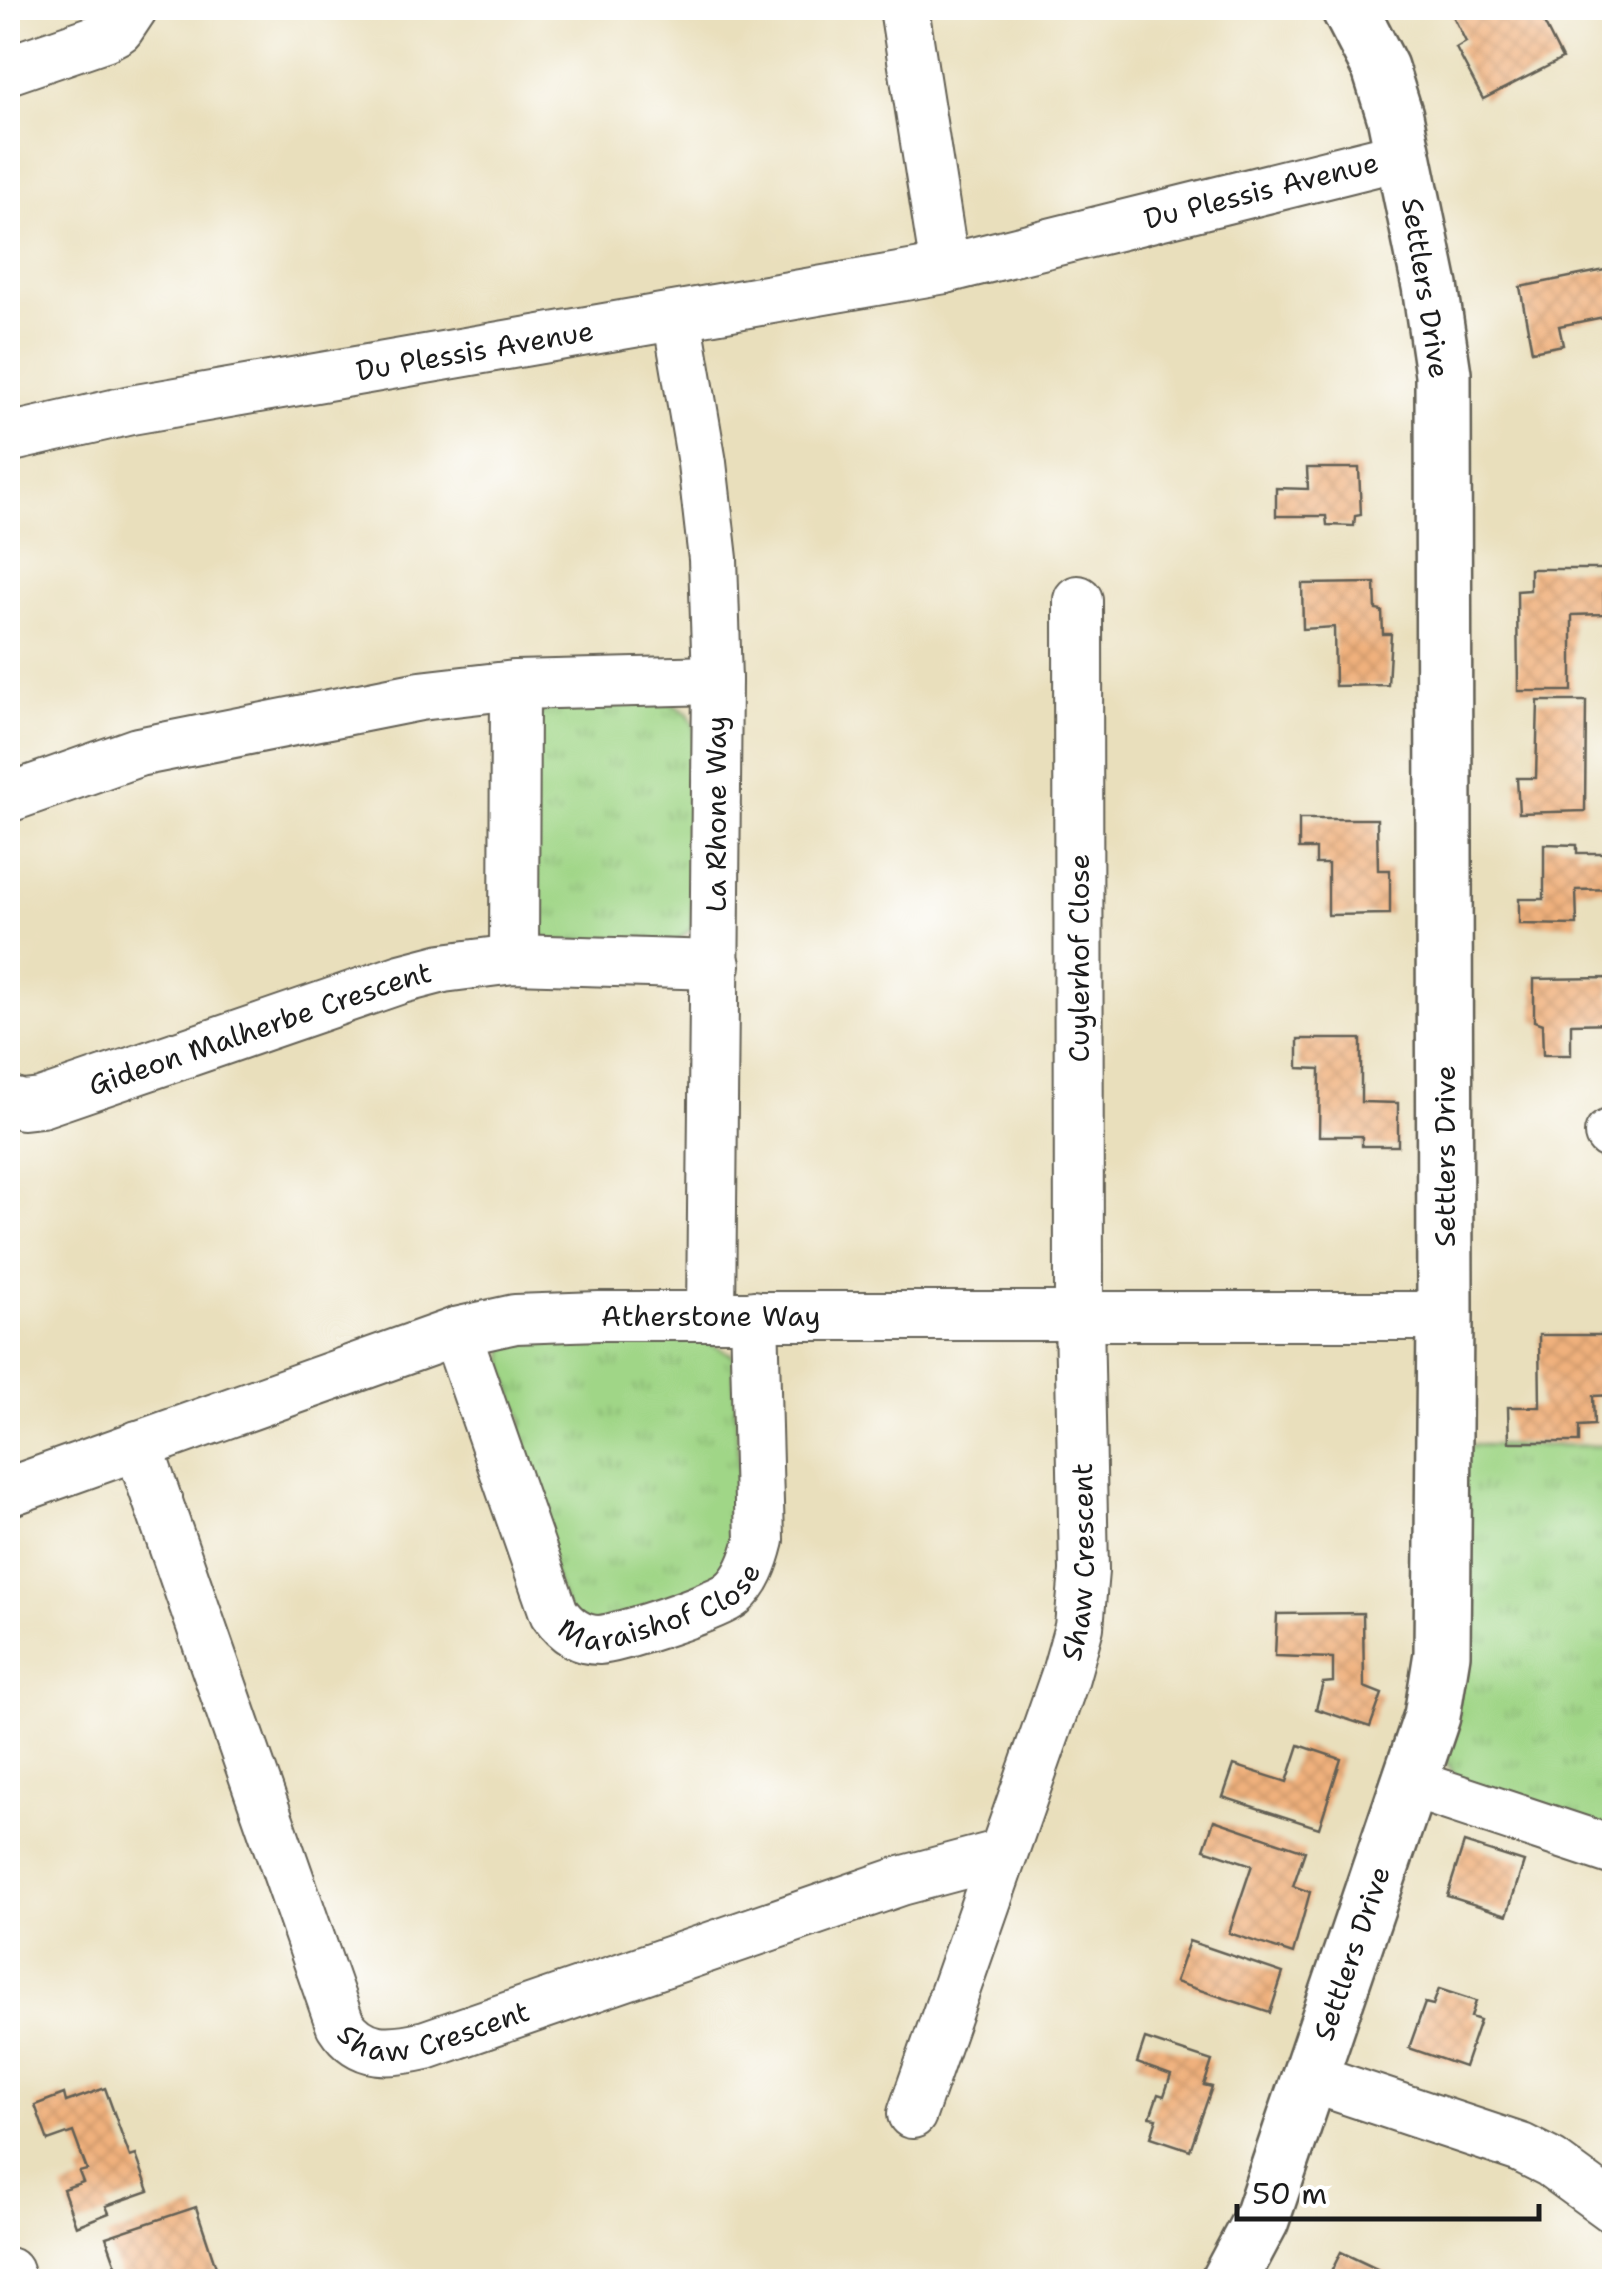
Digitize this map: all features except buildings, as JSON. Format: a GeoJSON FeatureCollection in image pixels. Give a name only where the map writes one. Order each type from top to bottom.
{"type":"FeatureCollection","features":[{"type":"Feature","properties":{"kind":"street"},"geometry":{"type":"LineString","coordinates":[[8,70],[104,37],[119,29],[133,8]]}},
{"type":"Feature","properties":{"kind":"street"},"geometry":{"type":"LineString","coordinates":[[904,8],[945,269]]}},
{"type":"Feature","properties":{"kind":"street","name":"Settlers Drive"},"geometry":{"type":"LineString","coordinates":[[1228,2282],[1261,2220],[1410,1783],[1432,1716],[1442,1654],[1442,374],[1433,300],[1403,154],[1380,68],[1349,8]]}},
{"type":"Feature","properties":{"kind":"street","name":"Du Plessis Avenue"},"geometry":{"type":"LineString","coordinates":[[8,438],[131,410],[945,269],[1403,154]]}},
{"type":"Feature","properties":{"kind":"street","name":"La Rhone Way"},"geometry":{"type":"LineString","coordinates":[[677,316],[702,463],[713,559],[716,965],[732,1315]]}},
{"type":"Feature","properties":{"kind":"street","name":"Cuylerhof Close"},"geometry":{"type":"LineString","coordinates":[[1078,600],[1080,1316]]}},
{"type":"Feature","properties":{"kind":"street"},"geometry":{"type":"LineString","coordinates":[[8,798],[138,752],[420,696],[514,685],[716,680]]}},
{"type":"Feature","properties":{"kind":"street"},"geometry":{"type":"LineString","coordinates":[[514,685],[514,959]]}},
{"type":"Feature","properties":{"kind":"street","name":"Gideon Malherbe Crescent"},"geometry":{"type":"LineString","coordinates":[[8,1101],[23,1105],[41,1103],[443,968],[514,959],[716,965]]}},
{"type":"Feature","properties":{"kind":"street","name":"Maraishof Close"},"geometry":{"type":"LineString","coordinates":[[456,1332],[554,1613],[565,1628],[598,1640],[722,1600],[744,1582],[756,1558],[760,1540],[732,1315]]}},
{"type":"Feature","properties":{"kind":"street","name":"Shaw Crescent"},"geometry":{"type":"LineString","coordinates":[[912,2114],[1065,1677],[1079,1626],[1084,1571],[1080,1316]]}},
{"type":"Feature","properties":{"kind":"street","name":"Atherstone Way"},"geometry":{"type":"LineString","coordinates":[[8,1492],[456,1332],[515,1318],[1445,1316]]}},
{"type":"Feature","properties":{"kind":"street","name":"Shaw Crescent"},"geometry":{"type":"LineString","coordinates":[[138,1445],[340,2024],[358,2044],[373,2051],[393,2052],[426,2045],[901,1881],[1002,1854]]}},
{"type":"Feature","properties":{"kind":"street"},"geometry":{"type":"LineString","coordinates":[[1410,1783],[1614,1850]]}},
{"type":"Feature","properties":{"kind":"street"},"geometry":{"type":"LineString","coordinates":[[1308,2078],[1522,2148],[1551,2163],[1614,2209]]}},
{"type":"Feature","properties":{"kind":"street"},"geometry":{"type":"LineString","coordinates":[[8,2272],[11,2282]]}},
{"type":"Feature","properties":{"kind":"green space"},"geometry":{"type":"Polygon","coordinates":[[[670,702],[688,714],[695,727],[692,928],[676,942],[551,942],[531,921],[533,721],[549,705],[670,702]]]}},
{"type":"Feature","properties":{"kind":"green space"},"geometry":{"type":"Polygon","coordinates":[[[703,1340],[733,1355],[743,1553],[733,1578],[603,1629],[572,1623],[510,1456],[523,1422],[506,1373],[506,1343],[703,1340]]]}},
{"type":"Feature","properties":{"kind":"green space"},"geometry":{"type":"Polygon","coordinates":[[[1462,1445],[1614,1446],[1614,1836],[1457,1780],[1442,1755],[1462,1445]]]}}]}
